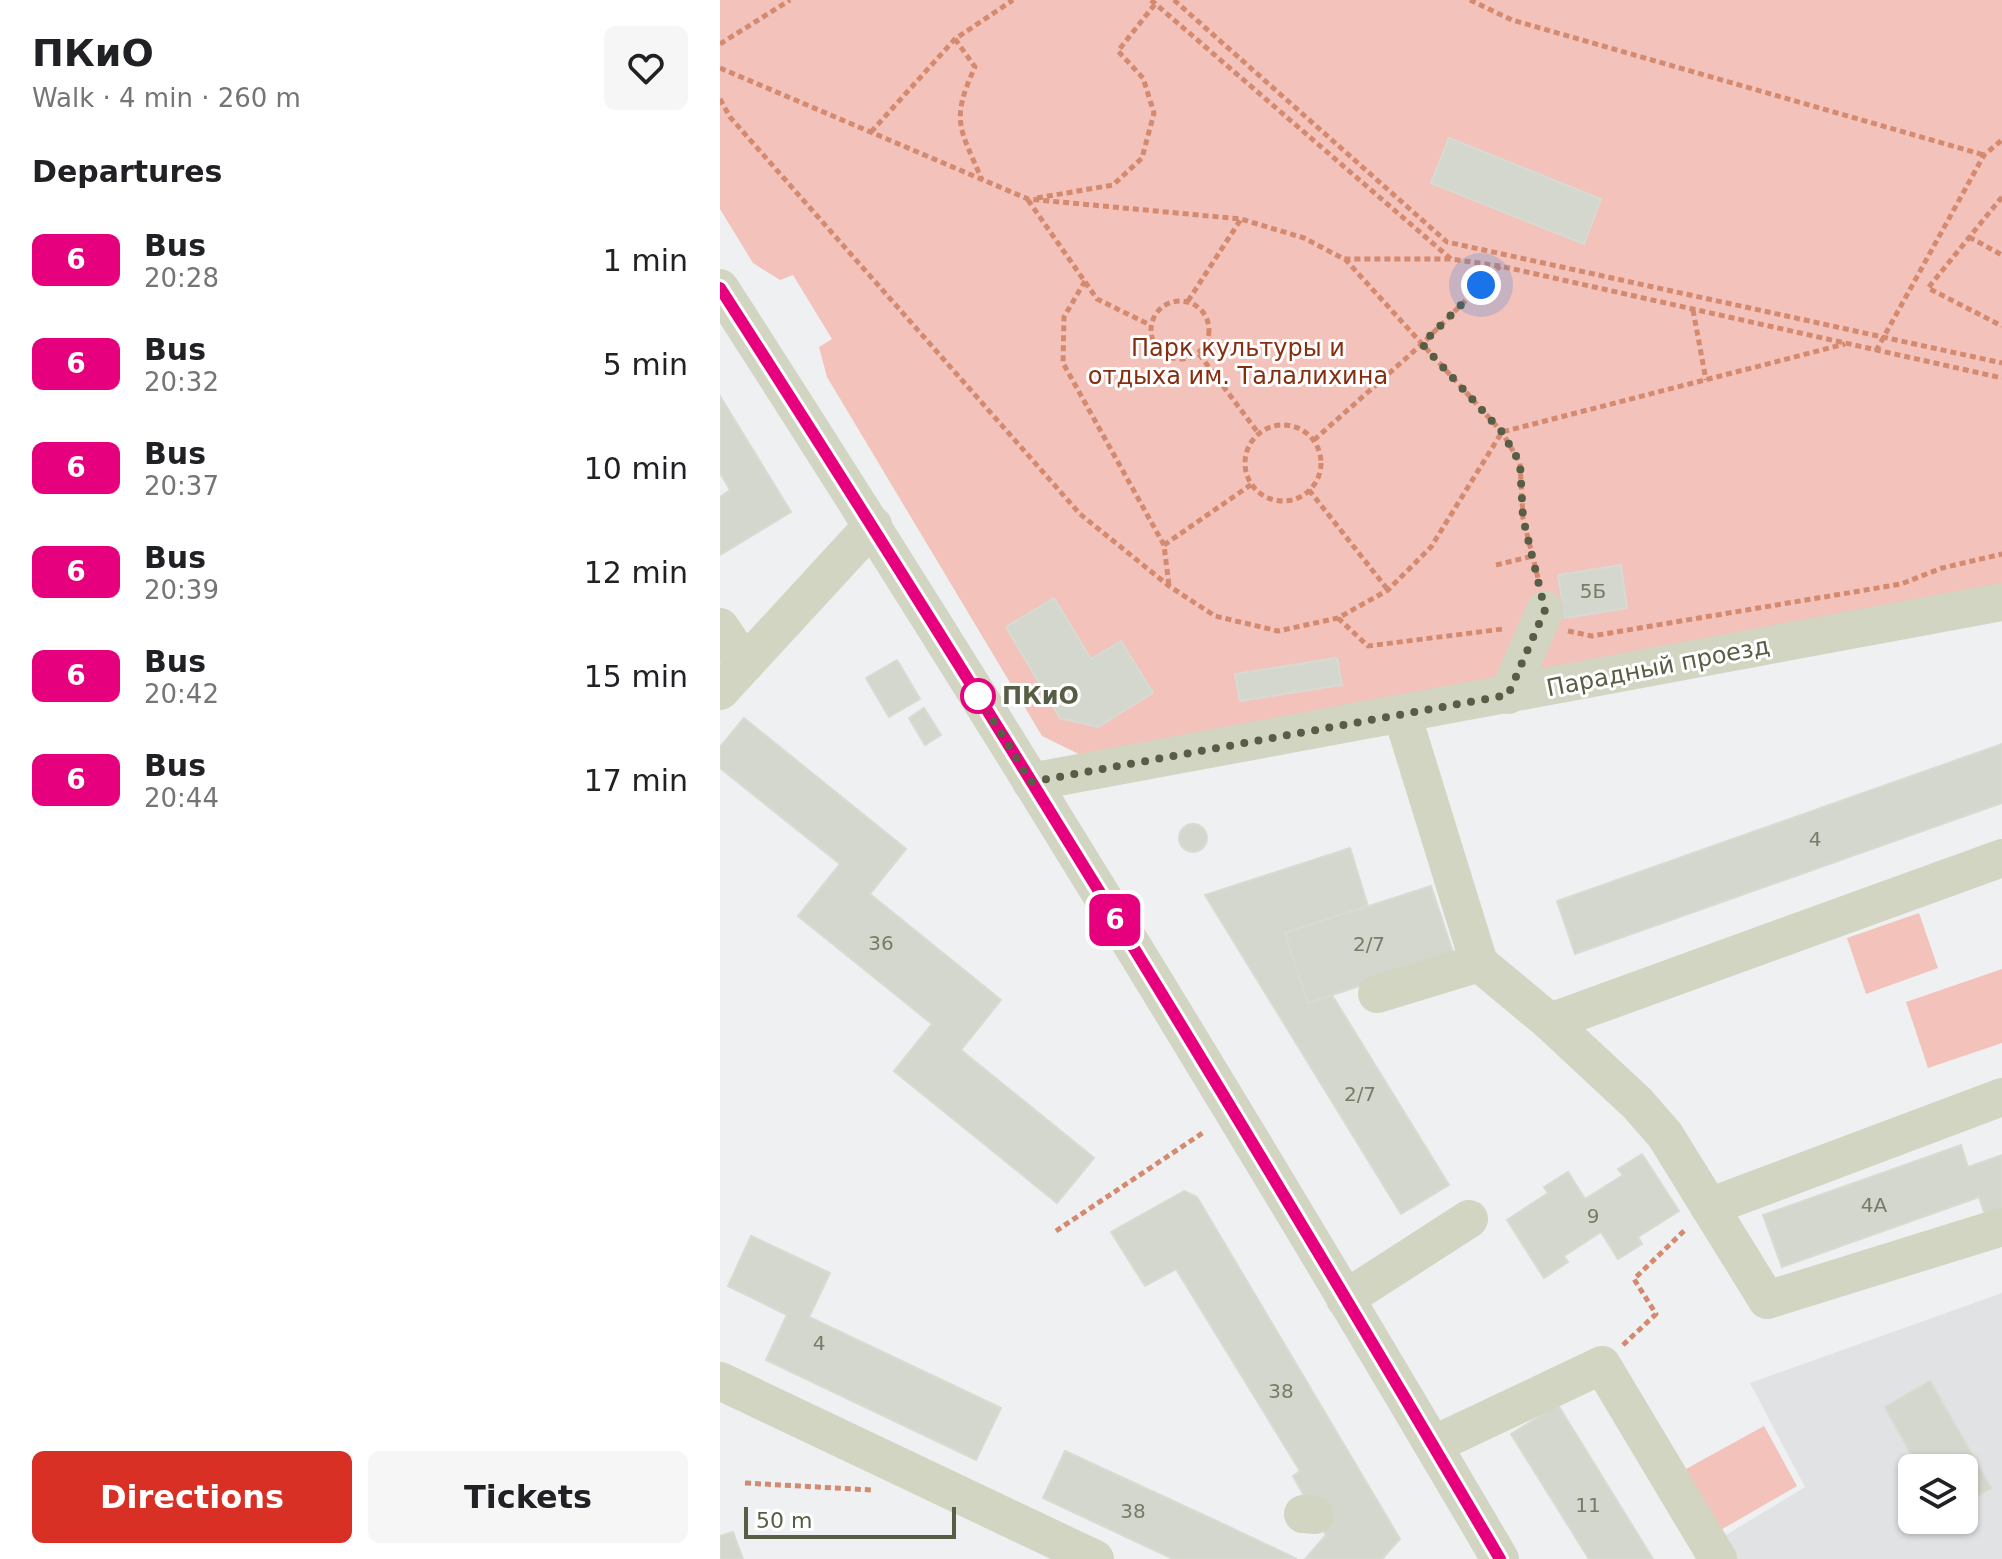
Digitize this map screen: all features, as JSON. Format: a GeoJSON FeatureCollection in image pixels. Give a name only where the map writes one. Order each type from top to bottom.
{"type":"FeatureCollection","features":[{"type":"Feature","properties":{"kind":"street"},"geometry":{"type":"LineString","coordinates":[[720,288],[873,525],[1031,782],[1500,1559]]}},
{"type":"Feature","properties":{"kind":"street"},"geometry":{"type":"LineString","coordinates":[[732,678],[873,525]]}},
{"type":"Feature","properties":{"kind":"street","name":"Парадный проезд"},"geometry":{"type":"LineString","coordinates":[[1031,782],[2002,602]]}},
{"type":"Feature","properties":{"kind":"street"},"geometry":{"type":"LineString","coordinates":[[1508,695],[1542,617]]}},
{"type":"Feature","properties":{"kind":"street"},"geometry":{"type":"LineString","coordinates":[[720,627],[732,678]]}},
{"type":"Feature","properties":{"kind":"street"},"geometry":{"type":"LineString","coordinates":[[1402,714],[1479,963],[1550,1022],[1637,1103],[1665,1135],[1767,1300],[2002,1227]]}},
{"type":"Feature","properties":{"kind":"street"},"geometry":{"type":"LineString","coordinates":[[1550,1022],[2002,858]]}},
{"type":"Feature","properties":{"kind":"street"},"geometry":{"type":"LineString","coordinates":[[1377,994],[1479,963]]}},
{"type":"Feature","properties":{"kind":"street"},"geometry":{"type":"LineString","coordinates":[[1709,1207],[2002,1097]]}},
{"type":"Feature","properties":{"kind":"street"},"geometry":{"type":"LineString","coordinates":[[1345,1299],[1469,1219]]}},
{"type":"Feature","properties":{"kind":"street"},"geometry":{"type":"LineString","coordinates":[[1433,1445],[1602,1365],[1718,1559]]}},
{"type":"Feature","properties":{"kind":"street"},"geometry":{"type":"LineString","coordinates":[[720,1381],[1095,1559]]}},
{"type":"Feature","properties":{"kind":"path"},"geometry":{"type":"LineString","coordinates":[[720,44],[790,0]]}},
{"type":"Feature","properties":{"kind":"path"},"geometry":{"type":"LineString","coordinates":[[871,132],[955,39],[1013,0]]}},
{"type":"Feature","properties":{"kind":"path"},"geometry":{"type":"LineString","coordinates":[[1174,0],[1447,242],[2002,363]]}},
{"type":"Feature","properties":{"kind":"path"},"geometry":{"type":"LineString","coordinates":[[1470,0],[1512,20],[1984,155]]}},
{"type":"Feature","properties":{"kind":"path"},"geometry":{"type":"LineString","coordinates":[[1028,199],[1113,185],[1142,158],[1154,113],[1143,78],[1118,51],[1153,2],[1451,259]]}},
{"type":"Feature","properties":{"kind":"path"},"geometry":{"type":"LineString","coordinates":[[955,39],[975,67],[962,94],[958,125],[982,180]]}},
{"type":"Feature","properties":{"kind":"path"},"geometry":{"type":"LineString","coordinates":[[720,68],[1028,199],[1241,219],[1304,238],[1344,259],[1502,432],[1520,463],[1523,518],[1533,556],[1542,617]]}},
{"type":"Feature","properties":{"kind":"path"},"geometry":{"type":"LineString","coordinates":[[720,99],[740,129],[1080,514],[1169,586],[1215,616],[1278,631],[1338,618],[1388,590],[1431,547],[1502,432],[1845,344]]}},
{"type":"Feature","properties":{"kind":"path"},"geometry":{"type":"LineString","coordinates":[[1876,351],[1984,155],[2002,140]]}},
{"type":"Feature","properties":{"kind":"path"},"geometry":{"type":"LineString","coordinates":[[2002,197],[1928,288],[2002,326]]}},
{"type":"Feature","properties":{"kind":"path"},"geometry":{"type":"LineString","coordinates":[[1028,199],[1097,299],[1150,325]]}},
{"type":"Feature","properties":{"kind":"path"},"geometry":{"type":"LineString","coordinates":[[1188,301],[1241,219]]}},
{"type":"Feature","properties":{"kind":"path"},"geometry":{"type":"LineString","coordinates":[[1969,237],[2002,255]]}},
{"type":"Feature","properties":{"kind":"path"},"geometry":{"type":"LineString","coordinates":[[1344,259],[1451,259],[1500,266],[2002,378]]}},
{"type":"Feature","properties":{"kind":"path"},"geometry":{"type":"LineString","coordinates":[[1314,440],[1422,344],[1500,266]]}},
{"type":"Feature","properties":{"kind":"path"},"geometry":{"type":"LineString","coordinates":[[1085,281],[1064,317],[1063,363],[1164,545],[1169,586]]}},
{"type":"Feature","properties":{"kind":"path"},"geometry":{"type":"LineString","coordinates":[[1188,301],[1205,314],[1210,335],[1199,354],[1176,360],[1155,349],[1150,325],[1163,304],[1188,301]]}},
{"type":"Feature","properties":{"kind":"path"},"geometry":{"type":"LineString","coordinates":[[1693,310],[1706,380]]}},
{"type":"Feature","properties":{"kind":"path"},"geometry":{"type":"LineString","coordinates":[[1199,354],[1259,434]]}},
{"type":"Feature","properties":{"kind":"path"},"geometry":{"type":"LineString","coordinates":[[1288,424],[1302,429],[1314,440],[1320,452],[1321,466],[1318,479],[1309,490],[1296,499],[1279,501],[1264,495],[1252,484],[1246,471],[1245,457],[1250,444],[1259,434],[1272,426],[1288,424]]}},
{"type":"Feature","properties":{"kind":"path"},"geometry":{"type":"LineString","coordinates":[[1164,545],[1252,484]]}},
{"type":"Feature","properties":{"kind":"path"},"geometry":{"type":"LineString","coordinates":[[1309,490],[1388,590]]}},
{"type":"Feature","properties":{"kind":"path"},"geometry":{"type":"LineString","coordinates":[[1338,618],[1368,646],[1542,617],[1592,636],[1901,584],[1942,568],[2002,554]]}},
{"type":"Feature","properties":{"kind":"path"},"geometry":{"type":"LineString","coordinates":[[1496,565],[1533,556]]}},
{"type":"Feature","properties":{"kind":"path"},"geometry":{"type":"LineString","coordinates":[[1056,1231],[1204,1132]]}},
{"type":"Feature","properties":{"kind":"path"},"geometry":{"type":"LineString","coordinates":[[1602,1365],[1656,1314],[1634,1279],[1709,1207]]}},
{"type":"Feature","properties":{"kind":"shaded area"},"geometry":{"type":"Polygon","coordinates":[[[2002,1293],[2002,1559],[1734,1559],[1721,1538],[1805,1487],[1750,1383],[2002,1293]]]}},
{"type":"Feature","properties":{"kind":"green space","name":"Парк культуры и отдыха им. Талалихина"},"geometry":{"type":"Polygon","coordinates":[[[720,0],[2002,0],[2002,589],[1089,759],[1042,736],[827,377],[819,347],[832,339],[793,275],[780,280],[753,263],[720,209],[720,0]]]}},
{"type":"Feature","properties":{"kind":"green space"},"geometry":{"type":"Polygon","coordinates":[[[1919,913],[1938,968],[1866,994],[1847,938],[1919,913]]]}},
{"type":"Feature","properties":{"kind":"green space"},"geometry":{"type":"Polygon","coordinates":[[[2002,969],[2002,1043],[1928,1068],[1906,1002],[2002,969]]]}},
{"type":"Feature","properties":{"kind":"green space"},"geometry":{"type":"Polygon","coordinates":[[[1764,1426],[1797,1486],[1719,1531],[1686,1469],[1764,1426]]]}},
{"type":"Feature","properties":{"kind":"building"},"geometry":{"type":"Polygon","coordinates":[[[1449,138],[1601,199],[1584,244],[1431,183],[1449,138]]]}},
{"type":"Feature","properties":{"kind":"building"},"geometry":{"type":"Polygon","coordinates":[[[720,396],[791,512],[720,555],[720,497],[730,490],[720,473],[720,396]]]}},
{"type":"Feature","properties":{"kind":"building"},"geometry":{"type":"Polygon","coordinates":[[[1621,565],[1627,608],[1565,618],[1558,575],[1621,565]]]}},
{"type":"Feature","properties":{"kind":"building"},"geometry":{"type":"Polygon","coordinates":[[[1054,598],[1091,659],[1121,641],[1153,693],[1098,727],[1060,718],[1006,627],[1054,598]]]}},
{"type":"Feature","properties":{"kind":"building"},"geometry":{"type":"Polygon","coordinates":[[[1337,658],[1342,685],[1240,701],[1235,674],[1337,658]]]}},
{"type":"Feature","properties":{"kind":"building"},"geometry":{"type":"Polygon","coordinates":[[[897,660],[920,699],[889,717],[866,678],[897,660]]]}},
{"type":"Feature","properties":{"kind":"building"},"geometry":{"type":"Polygon","coordinates":[[[924,708],[941,735],[925,745],[909,718],[924,708]]]}},
{"type":"Feature","properties":{"kind":"building"},"geometry":{"type":"Polygon","coordinates":[[[744,718],[906,849],[870,894],[1001,1000],[961,1050],[1094,1158],[1057,1203],[894,1071],[932,1024],[798,916],[840,864],[720,768],[720,747],[744,718]]]}},
{"type":"Feature","properties":{"kind":"building"},"geometry":{"type":"Polygon","coordinates":[[[2002,744],[2002,803],[1575,954],[1557,901],[2002,744]]]}},
{"type":"Feature","properties":{"kind":"building"},"geometry":{"type":"Polygon","coordinates":[[[1193,824],[1203,828],[1207,838],[1203,848],[1193,852],[1183,848],[1179,838],[1183,828],[1193,824]]]}},
{"type":"Feature","properties":{"kind":"building"},"geometry":{"type":"Polygon","coordinates":[[[1350,848],[1368,906],[1285,933],[1308,1003],[1332,995],[1449,1185],[1401,1214],[1205,895],[1350,848]]]}},
{"type":"Feature","properties":{"kind":"building"},"geometry":{"type":"Polygon","coordinates":[[[1431,886],[1454,955],[1308,1003],[1285,933],[1431,886]]]}},
{"type":"Feature","properties":{"kind":"building"},"geometry":{"type":"Polygon","coordinates":[[[1961,1145],[1968,1167],[2002,1155],[2002,1213],[1986,1218],[1979,1197],[1782,1267],[1763,1215],[1961,1145]]]}},
{"type":"Feature","properties":{"kind":"building"},"geometry":{"type":"Polygon","coordinates":[[[1642,1154],[1679,1211],[1638,1237],[1642,1244],[1618,1259],[1601,1232],[1564,1256],[1568,1262],[1544,1278],[1507,1220],[1548,1193],[1544,1187],[1568,1172],[1585,1199],[1623,1175],[1618,1169],[1642,1154]]]}},
{"type":"Feature","properties":{"kind":"building"},"geometry":{"type":"Polygon","coordinates":[[[1184,1191],[1197,1197],[1400,1539],[1382,1559],[1305,1559],[1326,1535],[1293,1476],[1300,1471],[1176,1269],[1145,1286],[1111,1232],[1184,1191]]]}},
{"type":"Feature","properties":{"kind":"building"},"geometry":{"type":"Polygon","coordinates":[[[751,1236],[830,1273],[809,1317],[1001,1408],[976,1460],[766,1360],[787,1315],[728,1286],[751,1236]]]}},
{"type":"Feature","properties":{"kind":"building"},"geometry":{"type":"Polygon","coordinates":[[[1930,1381],[1972,1454],[1911,1454],[1885,1407],[1930,1381]]]}},
{"type":"Feature","properties":{"kind":"building"},"geometry":{"type":"Polygon","coordinates":[[[1558,1405],[1653,1559],[1589,1559],[1511,1434],[1558,1405]]]}},
{"type":"Feature","properties":{"kind":"building"},"geometry":{"type":"Polygon","coordinates":[[[1065,1451],[1297,1559],[1173,1559],[1043,1498],[1065,1451]]]}},
{"type":"Feature","properties":{"kind":"building"},"geometry":{"type":"Polygon","coordinates":[[[1978,1465],[1991,1488],[1978,1495],[1978,1465]]]}},
{"type":"Feature","properties":{"kind":"building"},"geometry":{"type":"Polygon","coordinates":[[[733,1532],[743,1559],[720,1559],[720,1536],[733,1532]]]}},
{"type":"Feature","properties":{"kind":"bus line","name":"6"},"geometry":{"type":"LineString","coordinates":[[720,288],[873,525],[1031,782],[1500,1559]]}},
{"type":"Feature","properties":{"kind":"place","name":"ПКиО"},"geometry":{"type":"Point","coordinates":[978,696]}},
{"type":"Feature","properties":{"kind":"route"},"geometry":{"type":"LineString","coordinates":[[978,696],[971,684],[1031,782],[1508,695],[1545,610],[1523,518],[1520,463],[1502,432],[1422,344],[1481,285]]}}]}
